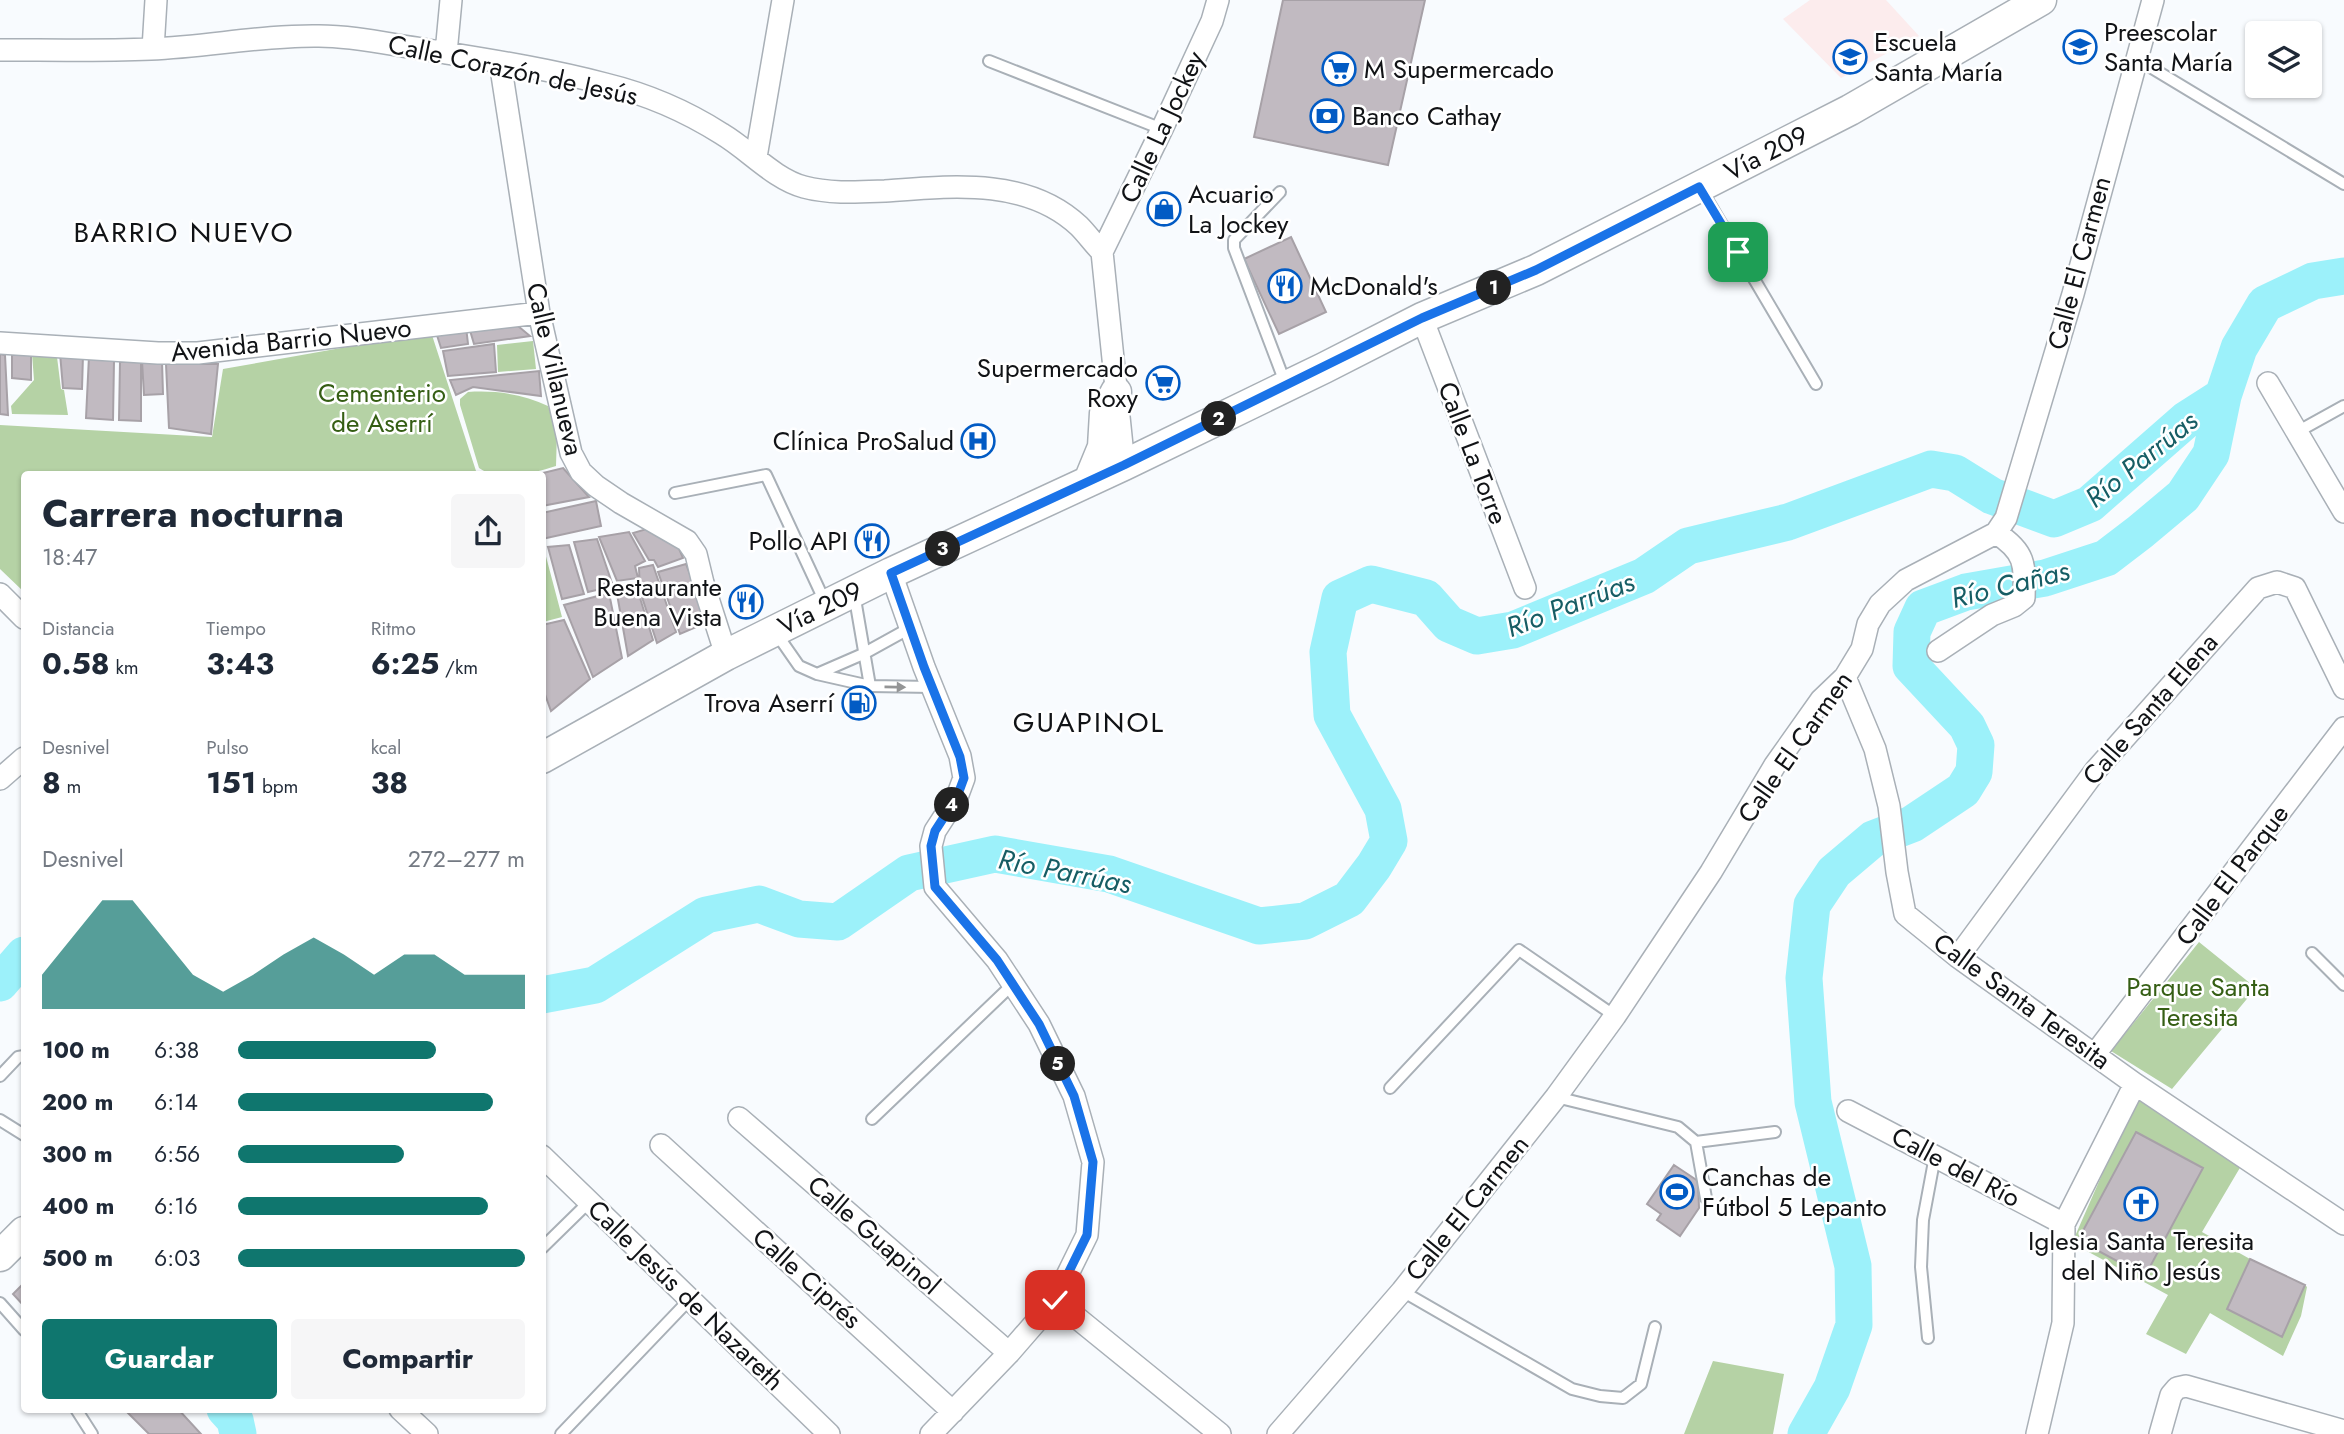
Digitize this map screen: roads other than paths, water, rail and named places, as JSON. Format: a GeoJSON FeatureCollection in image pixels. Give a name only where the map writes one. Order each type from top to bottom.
{"type":"FeatureCollection","features":[{"type":"Feature","properties":{"kind":"main road","name":"Vía 209"},"geometry":{"type":"LineString","coordinates":[[546,756],[726,654],[891,573],[1124,465],[1422,318],[1536,270],[1850,110],[2041,0]]}},
{"type":"Feature","properties":{"kind":"main road"},"geometry":{"type":"LineString","coordinates":[[1089,481],[1103,447],[1105,413],[1116,393]]}},
{"type":"Feature","properties":{"kind":"main road"},"geometry":{"type":"LineString","coordinates":[[0,1255],[21,1235]]}},
{"type":"Feature","properties":{"kind":"street"},"geometry":{"type":"LineString","coordinates":[[153,49],[156,0]]}},
{"type":"Feature","properties":{"kind":"street"},"geometry":{"type":"LineString","coordinates":[[446,53],[451,0]]}},
{"type":"Feature","properties":{"kind":"street"},"geometry":{"type":"LineString","coordinates":[[756,157],[783,0]]}},
{"type":"Feature","properties":{"kind":"street","name":"Calle La Jockey"},"geometry":{"type":"LineString","coordinates":[[1101,253],[1212,21],[1218,0]]}},
{"type":"Feature","properties":{"kind":"street","name":"Calle El Carmen"},"geometry":{"type":"LineString","coordinates":[[1278,1434],[1402,1291],[1556,1097],[1615,1016],[1711,872],[1774,765],[1821,701],[1845,677],[1862,649],[1868,624],[1880,604],[1906,580],[2001,525],[2073,294],[2153,0]]}},
{"type":"Feature","properties":{"kind":"street","name":"Calle Corazón de Jesús"},"geometry":{"type":"LineString","coordinates":[[0,50],[153,49],[266,38],[320,36],[500,62],[604,83],[646,97],[689,115],[722,133],[776,173],[802,187],[848,192],[951,186],[988,188],[1034,198],[1061,212],[1079,226],[1101,253]]}},
{"type":"Feature","properties":{"kind":"street","name":"Calle Villanueva"},"geometry":{"type":"LineString","coordinates":[[500,62],[539,313],[571,453],[581,472],[596,486],[687,541],[696,554],[726,654]]}},
{"type":"Feature","properties":{"kind":"street"},"geometry":{"type":"LineString","coordinates":[[1101,253],[1124,465]]}},
{"type":"Feature","properties":{"kind":"street","name":"Avenida Barrio Nuevo"},"geometry":{"type":"LineString","coordinates":[[0,343],[198,353],[539,313]]}},
{"type":"Feature","properties":{"kind":"street","name":"Calle La Torre"},"geometry":{"type":"LineString","coordinates":[[1422,318],[1525,588]]}},
{"type":"Feature","properties":{"kind":"street"},"geometry":{"type":"LineString","coordinates":[[2268,383],[2344,512]]}},
{"type":"Feature","properties":{"kind":"street"},"geometry":{"type":"LineString","coordinates":[[1938,650],[2024,598],[2025,567],[2001,525]]}},
{"type":"Feature","properties":{"kind":"street"},"geometry":{"type":"LineString","coordinates":[[891,573],[960,757],[964,778],[957,797],[935,831],[931,846],[935,887],[997,960],[1039,1024],[1074,1096],[1093,1162],[1087,1235],[1055,1300],[1009,1353],[931,1434]]}},
{"type":"Feature","properties":{"kind":"street","name":"Calle Santa Elena"},"geometry":{"type":"LineString","coordinates":[[1958,957],[2095,771],[2258,588],[2277,582],[2295,588],[2344,688]]}},
{"type":"Feature","properties":{"kind":"street"},"geometry":{"type":"LineString","coordinates":[[0,594],[21,615]]}},
{"type":"Feature","properties":{"kind":"street","name":"Calle Santa Teresita"},"geometry":{"type":"LineString","coordinates":[[1845,677],[1875,749],[1889,806],[1905,914],[1958,957],[2135,1084],[2344,1224]]}},
{"type":"Feature","properties":{"kind":"street","name":"Calle El Parque"},"geometry":{"type":"LineString","coordinates":[[2095,1054],[2344,729]]}},
{"type":"Feature","properties":{"kind":"street"},"geometry":{"type":"LineString","coordinates":[[0,779],[21,761]]}},
{"type":"Feature","properties":{"kind":"street"},"geometry":{"type":"LineString","coordinates":[[2037,1434],[2063,1324],[2064,1224],[2135,1084]]}},
{"type":"Feature","properties":{"kind":"street","name":"Calle del Río"},"geometry":{"type":"LineString","coordinates":[[1848,1111],[2064,1224]]}},
{"type":"Feature","properties":{"kind":"street","name":"Calle Guapinol"},"geometry":{"type":"LineString","coordinates":[[739,1118],[1009,1353]]}},
{"type":"Feature","properties":{"kind":"street","name":"Calle Ciprés"},"geometry":{"type":"LineString","coordinates":[[661,1145],[953,1412]]}},
{"type":"Feature","properties":{"kind":"street","name":"Calle Jesús de Nazareth"},"geometry":{"type":"LineString","coordinates":[[546,1160],[830,1434]]}},
{"type":"Feature","properties":{"kind":"street"},"geometry":{"type":"LineString","coordinates":[[1055,1300],[1220,1434]]}},
{"type":"Feature","properties":{"kind":"street"},"geometry":{"type":"LineString","coordinates":[[2161,1434],[2171,1395],[2177,1388],[2186,1386],[2344,1431]]}},
{"type":"Feature","properties":{"kind":"street"},"geometry":{"type":"LineString","coordinates":[[404,1413],[427,1434]]}},
{"type":"Feature","properties":{"kind":"lane"},"geometry":{"type":"LineString","coordinates":[[2137,59],[2344,184]]}},
{"type":"Feature","properties":{"kind":"lane"},"geometry":{"type":"LineString","coordinates":[[989,61],[1162,129]]}},
{"type":"Feature","properties":{"kind":"lane"},"geometry":{"type":"LineString","coordinates":[[1699,187],[1816,384]]}},
{"type":"Feature","properties":{"kind":"lane"},"geometry":{"type":"LineString","coordinates":[[1280,192],[1234,240],[1234,248],[1287,386]]}},
{"type":"Feature","properties":{"kind":"lane"},"geometry":{"type":"LineString","coordinates":[[2297,432],[2344,406]]}},
{"type":"Feature","properties":{"kind":"lane"},"geometry":{"type":"LineString","coordinates":[[675,493],[766,475],[827,605]]}},
{"type":"Feature","properties":{"kind":"lane"},"geometry":{"type":"LineString","coordinates":[[854,592],[870,686]]}},
{"type":"Feature","properties":{"kind":"lane"},"geometry":{"type":"LineString","coordinates":[[817,674],[863,654],[910,628]]}},
{"type":"Feature","properties":{"kind":"lane"},"geometry":{"type":"LineString","coordinates":[[774,631],[799,666],[817,674],[870,686],[932,687]]}},
{"type":"Feature","properties":{"kind":"lane"},"geometry":{"type":"LineString","coordinates":[[1390,1088],[1519,950],[1615,1016]]}},
{"type":"Feature","properties":{"kind":"lane"},"geometry":{"type":"LineString","coordinates":[[2312,953],[2344,985]]}},
{"type":"Feature","properties":{"kind":"lane"},"geometry":{"type":"LineString","coordinates":[[872,1119],[1013,985]]}},
{"type":"Feature","properties":{"kind":"lane"},"geometry":{"type":"LineString","coordinates":[[0,1076],[21,1056]]}},
{"type":"Feature","properties":{"kind":"lane"},"geometry":{"type":"LineString","coordinates":[[1556,1097],[1678,1127],[1696,1142],[1706,1198]]}},
{"type":"Feature","properties":{"kind":"lane"},"geometry":{"type":"LineString","coordinates":[[0,1120],[21,1133]]}},
{"type":"Feature","properties":{"kind":"lane"},"geometry":{"type":"LineString","coordinates":[[1696,1142],[1775,1132]]}},
{"type":"Feature","properties":{"kind":"lane"},"geometry":{"type":"LineString","coordinates":[[1928,1338],[1921,1267],[1923,1220],[1935,1156]]}},
{"type":"Feature","properties":{"kind":"lane"},"geometry":{"type":"LineString","coordinates":[[546,1244],[589,1202]]}},
{"type":"Feature","properties":{"kind":"lane"},"geometry":{"type":"LineString","coordinates":[[1402,1291],[1572,1389],[1600,1396],[1623,1398],[1641,1384],[1655,1327]]}},
{"type":"Feature","properties":{"kind":"lane"},"geometry":{"type":"LineString","coordinates":[[561,1434],[690,1299]]}},
{"type":"Feature","properties":{"kind":"lane"},"geometry":{"type":"LineString","coordinates":[[0,1303],[21,1327]]}},
{"type":"Feature","properties":{"kind":"lane"},"geometry":{"type":"LineString","coordinates":[[79,1413],[92,1434]]}},
{"type":"Feature","properties":{"kind":"waterway","name":"Río Cañas"},"geometry":{"type":"LineString","coordinates":[[1806,1434],[1832,1388],[1854,1325],[1853,1266],[1813,1102],[1804,978],[1812,905],[1834,872],[1873,839],[1912,824],[1963,790],[1974,772],[1976,745],[1967,726],[1911,666],[1912,632],[1923,608],[1966,592],[2045,578],[2106,558],[2140,532],[2183,496],[2211,454],[2223,396],[2239,348],[2265,304],[2313,281],[2344,276]]}},
{"type":"Feature","properties":{"kind":"waterway","name":"Río Parrúas"},"geometry":{"type":"LineString","coordinates":[[546,994],[595,985],[706,915],[759,904],[799,919],[838,922],[909,873],[995,854],[1109,874],[1259,926],[1305,921],[1349,899],[1389,841],[1383,809],[1332,715],[1328,652],[1340,598],[1371,584],[1426,598],[1449,624],[1477,636],[1513,630],[1644,576],[1688,546],[1788,522],[1931,469],[1955,473],[1992,496],[2054,519],[2090,504],[2187,419],[2223,396]]}},
{"type":"Feature","properties":{"kind":"waterway","name":"Río Parrúas"},"geometry":{"type":"LineString","coordinates":[[0,983],[21,958]]}},
{"type":"Feature","properties":{"kind":"waterway"},"geometry":{"type":"LineString","coordinates":[[229,1413],[235,1420],[238,1434]]}},
{"type":"Feature","properties":{"kind":"place","name":"Preescolar Santa María"},"geometry":{"type":"Point","coordinates":[2080,47]}},
{"type":"Feature","properties":{"kind":"place","name":"Escuela Santa María"},"geometry":{"type":"Point","coordinates":[1850,57]}},
{"type":"Feature","properties":{"kind":"place","name":"M Supermercado"},"geometry":{"type":"Point","coordinates":[1339,69]}},
{"type":"Feature","properties":{"kind":"place","name":"Banco Cathay"},"geometry":{"type":"Point","coordinates":[1327,116]}},
{"type":"Feature","properties":{"kind":"place","name":"Acuario La Jockey"},"geometry":{"type":"Point","coordinates":[1164,209]}},
{"type":"Feature","properties":{"kind":"place","name":"McDonald's"},"geometry":{"type":"Point","coordinates":[1285,286]}},
{"type":"Feature","properties":{"kind":"place","name":"Supermercado Roxy"},"geometry":{"type":"Point","coordinates":[1163,383]}},
{"type":"Feature","properties":{"kind":"place","name":"Clínica ProSalud"},"geometry":{"type":"Point","coordinates":[978,441]}},
{"type":"Feature","properties":{"kind":"place","name":"Pollo API"},"geometry":{"type":"Point","coordinates":[872,541]}},
{"type":"Feature","properties":{"kind":"place","name":"Restaurante Buena Vista"},"geometry":{"type":"Point","coordinates":[746,602]}},
{"type":"Feature","properties":{"kind":"place","name":"Trova Aserrí"},"geometry":{"type":"Point","coordinates":[859,703]}},
{"type":"Feature","properties":{"kind":"place","name":"Canchas de Fútbol 5 Lepanto"},"geometry":{"type":"Point","coordinates":[1677,1192]}},
{"type":"Feature","properties":{"kind":"place","name":"Iglesia Santa Teresita del Niño Jesús"},"geometry":{"type":"Point","coordinates":[2141,1204]}},
{"type":"Feature","properties":{"kind":"district","name":"BARRIO NUEVO"},"geometry":{"type":"Point","coordinates":[184,232]}},
{"type":"Feature","properties":{"kind":"district","name":"GUAPINOL"},"geometry":{"type":"Point","coordinates":[1089,722]}},
{"type":"Feature","properties":{"kind":"park label","name":"Cementerio de Aserrí"},"geometry":{"type":"Point","coordinates":[382,408]}},
{"type":"Feature","properties":{"kind":"park label","name":"Parque Santa Teresita"},"geometry":{"type":"Point","coordinates":[2198,1002]}}]}
